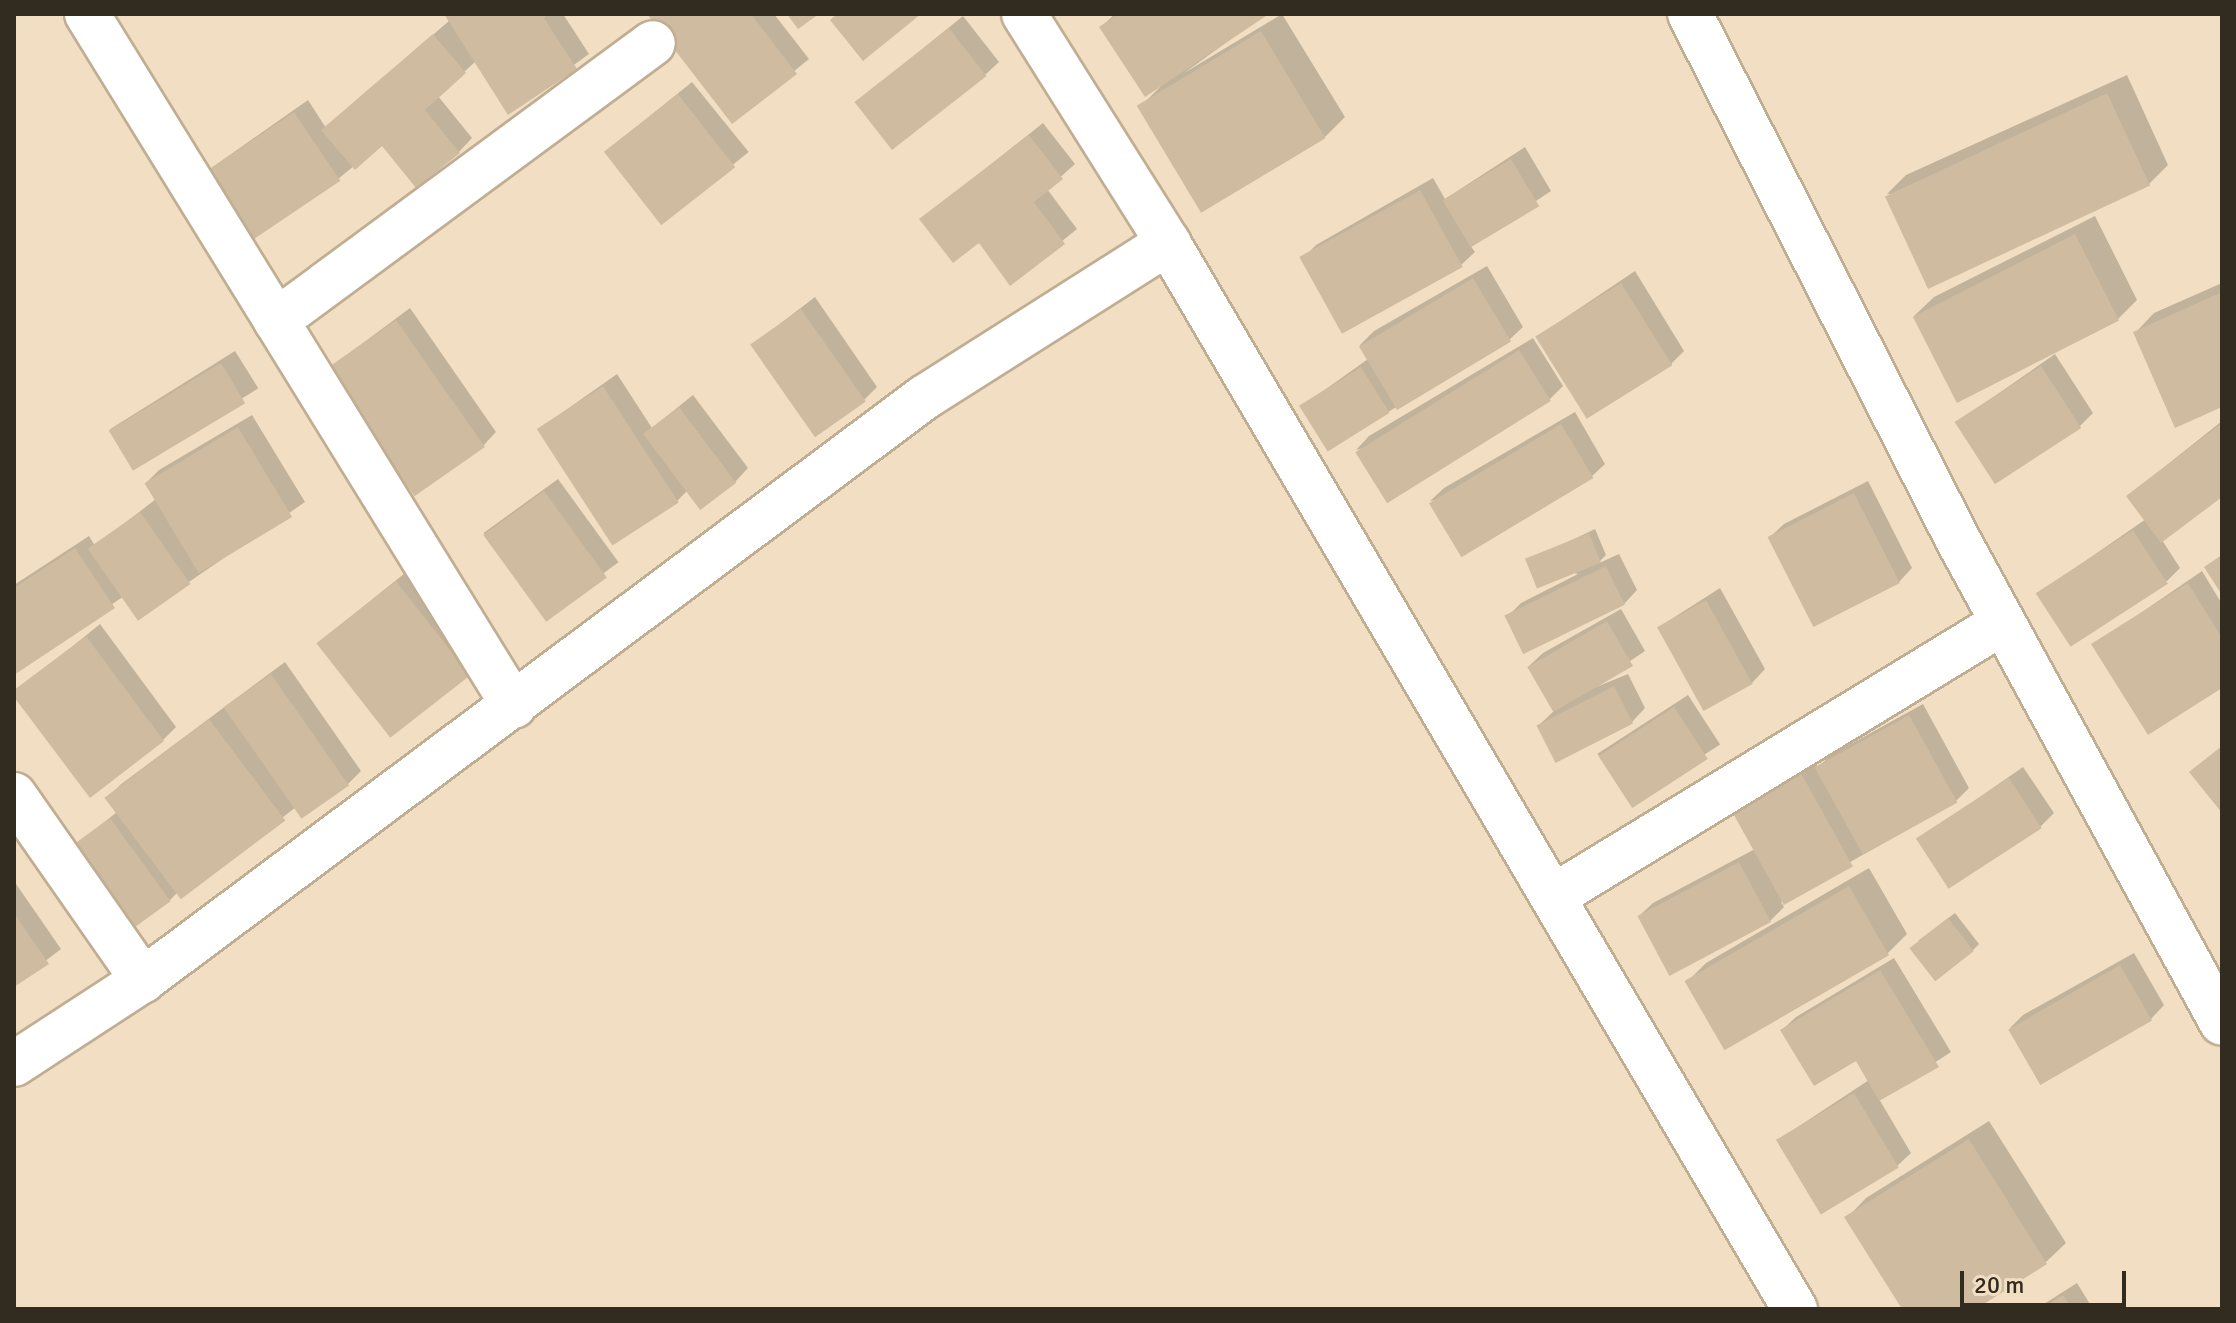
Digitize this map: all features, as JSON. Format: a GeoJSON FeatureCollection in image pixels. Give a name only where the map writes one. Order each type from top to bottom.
{"type":"FeatureCollection","features":[{"type":"Feature","properties":{"kind":"street"},"geometry":{"type":"LineString","coordinates":[[87,14],[514,706]]}},
{"type":"Feature","properties":{"kind":"street"},"geometry":{"type":"LineString","coordinates":[[1024,14],[1168,243],[1795,1309]]}},
{"type":"Feature","properties":{"kind":"street"},"geometry":{"type":"LineString","coordinates":[[1690,14],[2002,623],[2222,1023]]}},
{"type":"Feature","properties":{"kind":"street"},"geometry":{"type":"LineString","coordinates":[[276,321],[653,43]]}},
{"type":"Feature","properties":{"kind":"street"},"geometry":{"type":"LineString","coordinates":[[14,1064],[143,980],[925,397],[1168,243]]}},
{"type":"Feature","properties":{"kind":"street"},"geometry":{"type":"LineString","coordinates":[[1554,896],[2002,623]]}},
{"type":"Feature","properties":{"kind":"street"},"geometry":{"type":"LineString","coordinates":[[14,795],[143,980]]}},
{"type":"Feature","properties":{"kind":"building"},"geometry":{"type":"Polygon","coordinates":[[[444,14],[549,14],[544,18],[577,69],[508,115],[444,14]]]}},
{"type":"Feature","properties":{"kind":"building"},"geometry":{"type":"Polygon","coordinates":[[[647,14],[751,14],[797,74],[732,124],[647,14]]]}},
{"type":"Feature","properties":{"kind":"building"},"geometry":{"type":"Polygon","coordinates":[[[787,14],[819,14],[798,29],[787,14]]]}},
{"type":"Feature","properties":{"kind":"building"},"geometry":{"type":"Polygon","coordinates":[[[837,14],[921,14],[863,61],[830,20],[837,14]]]}},
{"type":"Feature","properties":{"kind":"building"},"geometry":{"type":"Polygon","coordinates":[[[1119,14],[1269,14],[1145,97],[1099,27],[1119,14]]]}},
{"type":"Feature","properties":{"kind":"building"},"geometry":{"type":"Polygon","coordinates":[[[949,28],[987,76],[892,150],[854,102],[949,28]]]}},
{"type":"Feature","properties":{"kind":"building"},"geometry":{"type":"Polygon","coordinates":[[[1261,31],[1325,138],[1201,213],[1137,106],[1261,31]]]}},
{"type":"Feature","properties":{"kind":"building"},"geometry":{"type":"Polygon","coordinates":[[[433,34],[466,73],[425,110],[460,153],[416,188],[382,146],[355,170],[321,130],[433,34]]]}},
{"type":"Feature","properties":{"kind":"building"},"geometry":{"type":"Polygon","coordinates":[[[2107,93],[2150,185],[1928,289],[1885,197],[2107,93]]]}},
{"type":"Feature","properties":{"kind":"building"},"geometry":{"type":"Polygon","coordinates":[[[678,94],[735,167],[661,225],[604,152],[678,94]]]}},
{"type":"Feature","properties":{"kind":"building"},"geometry":{"type":"Polygon","coordinates":[[[294,112],[340,181],[244,246],[198,177],[294,112]]]}},
{"type":"Feature","properties":{"kind":"building"},"geometry":{"type":"Polygon","coordinates":[[[1029,135],[1063,179],[1034,202],[1065,244],[1010,286],[979,243],[953,263],[919,219],[1029,135]]]}},
{"type":"Feature","properties":{"kind":"building"},"geometry":{"type":"Polygon","coordinates":[[[1511,159],[1539,206],[1471,247],[1442,200],[1511,159]]]}},
{"type":"Feature","properties":{"kind":"building"},"geometry":{"type":"Polygon","coordinates":[[[1420,190],[1463,267],[1342,334],[1299,257],[1420,190]]]}},
{"type":"Feature","properties":{"kind":"building"},"geometry":{"type":"Polygon","coordinates":[[[2075,234],[2119,320],[1957,403],[1913,317],[2075,234]]]}},
{"type":"Feature","properties":{"kind":"building"},"geometry":{"type":"Polygon","coordinates":[[[1473,278],[1511,341],[1397,410],[1359,347],[1473,278]]]}},
{"type":"Feature","properties":{"kind":"building"},"geometry":{"type":"Polygon","coordinates":[[[1621,283],[1672,365],[1587,419],[1535,337],[1621,283]]]}},
{"type":"Feature","properties":{"kind":"building"},"geometry":{"type":"Polygon","coordinates":[[[2222,292],[2222,407],[2175,428],[2133,332],[2222,292]]]}},
{"type":"Feature","properties":{"kind":"building"},"geometry":{"type":"Polygon","coordinates":[[[801,309],[866,402],[815,437],[750,345],[801,309]]]}},
{"type":"Feature","properties":{"kind":"building"},"geometry":{"type":"Polygon","coordinates":[[[396,320],[485,447],[414,496],[326,369],[396,320]]]}},
{"type":"Feature","properties":{"kind":"building"},"geometry":{"type":"Polygon","coordinates":[[[1519,350],[1551,401],[1387,503],[1355,452],[1519,350]]]}},
{"type":"Feature","properties":{"kind":"building"},"geometry":{"type":"Polygon","coordinates":[[[221,363],[245,403],[133,471],[109,430],[221,363]]]}},
{"type":"Feature","properties":{"kind":"building"},"geometry":{"type":"Polygon","coordinates":[[[2041,366],[2081,428],[1995,484],[1955,422],[2041,366]]]}},
{"type":"Feature","properties":{"kind":"building"},"geometry":{"type":"Polygon","coordinates":[[[1361,367],[1390,413],[1328,451],[1299,406],[1361,367]]]}},
{"type":"Feature","properties":{"kind":"building"},"geometry":{"type":"Polygon","coordinates":[[[603,386],[679,503],[612,546],[537,429],[603,386]]]}},
{"type":"Feature","properties":{"kind":"building"},"geometry":{"type":"Polygon","coordinates":[[[679,407],[736,483],[700,510],[643,434],[679,407]]]}},
{"type":"Feature","properties":{"kind":"building"},"geometry":{"type":"Polygon","coordinates":[[[2222,423],[2222,497],[2161,543],[2126,496],[2222,423]]]}},
{"type":"Feature","properties":{"kind":"building"},"geometry":{"type":"Polygon","coordinates":[[[1561,424],[1593,478],[1461,557],[1429,503],[1561,424]]]}},
{"type":"Feature","properties":{"kind":"building"},"geometry":{"type":"Polygon","coordinates":[[[238,427],[292,517],[199,573],[145,483],[238,427]]]}},
{"type":"Feature","properties":{"kind":"building"},"geometry":{"type":"Polygon","coordinates":[[[544,491],[607,578],[546,622],[483,535],[544,491]]]}},
{"type":"Feature","properties":{"kind":"building"},"geometry":{"type":"Polygon","coordinates":[[[1854,493],[1900,583],[1813,627],[1768,537],[1854,493]]]}},
{"type":"Feature","properties":{"kind":"building"},"geometry":{"type":"Polygon","coordinates":[[[140,512],[190,584],[138,621],[88,549],[140,512]]]}},
{"type":"Feature","properties":{"kind":"building"},"geometry":{"type":"Polygon","coordinates":[[[2133,530],[2168,584],[2071,647],[2036,593],[2133,530]]]}},
{"type":"Feature","properties":{"kind":"building"},"geometry":{"type":"Polygon","coordinates":[[[1589,533],[1601,563],[1537,589],[1525,559],[1589,533]]]}},
{"type":"Feature","properties":{"kind":"building"},"geometry":{"type":"Polygon","coordinates":[[[75,548],[115,608],[14,675],[14,588],[75,548]]]}},
{"type":"Feature","properties":{"kind":"building"},"geometry":{"type":"Polygon","coordinates":[[[2222,555],[2222,595],[2204,567],[2222,555]]]}},
{"type":"Feature","properties":{"kind":"building"},"geometry":{"type":"Polygon","coordinates":[[[1606,566],[1625,605],[1523,654],[1504,616],[1606,566]]]}},
{"type":"Feature","properties":{"kind":"building"},"geometry":{"type":"Polygon","coordinates":[[[396,581],[470,676],[390,738],[316,643],[396,581]]]}},
{"type":"Feature","properties":{"kind":"building"},"geometry":{"type":"Polygon","coordinates":[[[2188,583],[2222,638],[2222,688],[2148,735],[2091,644],[2188,583]]]}},
{"type":"Feature","properties":{"kind":"building"},"geometry":{"type":"Polygon","coordinates":[[[1706,600],[1753,684],[1704,711],[1657,627],[1706,600]]]}},
{"type":"Feature","properties":{"kind":"building"},"geometry":{"type":"Polygon","coordinates":[[[1607,621],[1633,666],[1553,712],[1527,667],[1607,621]]]}},
{"type":"Feature","properties":{"kind":"building"},"geometry":{"type":"Polygon","coordinates":[[[86,636],[164,741],[90,798],[14,697],[14,690],[86,636]]]}},
{"type":"Feature","properties":{"kind":"building"},"geometry":{"type":"Polygon","coordinates":[[[271,674],[349,785],[301,819],[223,707],[271,674]]]}},
{"type":"Feature","properties":{"kind":"building"},"geometry":{"type":"Polygon","coordinates":[[[1614,686],[1633,723],[1556,763],[1536,725],[1614,686]]]}},
{"type":"Feature","properties":{"kind":"building"},"geometry":{"type":"Polygon","coordinates":[[[1674,707],[1708,759],[1632,808],[1599,756],[1674,707]]]}},
{"type":"Feature","properties":{"kind":"building"},"geometry":{"type":"Polygon","coordinates":[[[1909,715],[1957,802],[1863,855],[1815,767],[1909,715]]]}},
{"type":"Feature","properties":{"kind":"building"},"geometry":{"type":"Polygon","coordinates":[[[209,719],[285,820],[181,899],[104,798],[209,719]]]}},
{"type":"Feature","properties":{"kind":"building"},"geometry":{"type":"Polygon","coordinates":[[[2222,746],[2222,813],[2189,772],[2222,746]]]}},
{"type":"Feature","properties":{"kind":"building"},"geometry":{"type":"Polygon","coordinates":[[[1801,773],[1853,867],[1784,905],[1732,811],[1801,773]]]}},
{"type":"Feature","properties":{"kind":"building"},"geometry":{"type":"Polygon","coordinates":[[[2009,778],[2042,828],[1949,889],[1916,838],[2009,778]]]}},
{"type":"Feature","properties":{"kind":"building"},"geometry":{"type":"Polygon","coordinates":[[[110,818],[171,901],[132,930],[71,846],[110,818]]]}},
{"type":"Feature","properties":{"kind":"building"},"geometry":{"type":"Polygon","coordinates":[[[1739,862],[1771,922],[1669,976],[1637,916],[1739,862]]]}},
{"type":"Feature","properties":{"kind":"building"},"geometry":{"type":"Polygon","coordinates":[[[1849,886],[1889,955],[1724,1050],[1684,981],[1849,886]]]}},
{"type":"Feature","properties":{"kind":"building"},"geometry":{"type":"Polygon","coordinates":[[[14,913],[49,964],[14,987],[14,913]]]}},
{"type":"Feature","properties":{"kind":"building"},"geometry":{"type":"Polygon","coordinates":[[[1948,918],[1974,951],[1935,981],[1909,948],[1948,918]]]}},
{"type":"Feature","properties":{"kind":"building"},"geometry":{"type":"Polygon","coordinates":[[[2120,965],[2152,1020],[2040,1085],[2008,1030],[2120,965]]]}},
{"type":"Feature","properties":{"kind":"building"},"geometry":{"type":"Polygon","coordinates":[[[1880,970],[1939,1067],[1879,1101],[1856,1061],[1814,1086],[1780,1030],[1880,970]]]}},
{"type":"Feature","properties":{"kind":"building"},"geometry":{"type":"Polygon","coordinates":[[[1854,1093],[1899,1168],[1821,1214],[1776,1140],[1854,1093]]]}},
{"type":"Feature","properties":{"kind":"building"},"geometry":{"type":"Polygon","coordinates":[[[1969,1139],[2047,1264],[1976,1309],[1902,1309],[1844,1217],[1969,1139]]]}},
{"type":"Feature","properties":{"kind":"building"},"geometry":{"type":"Polygon","coordinates":[[[2063,1295],[2072,1309],[2041,1309],[2063,1295]]]}}]}
